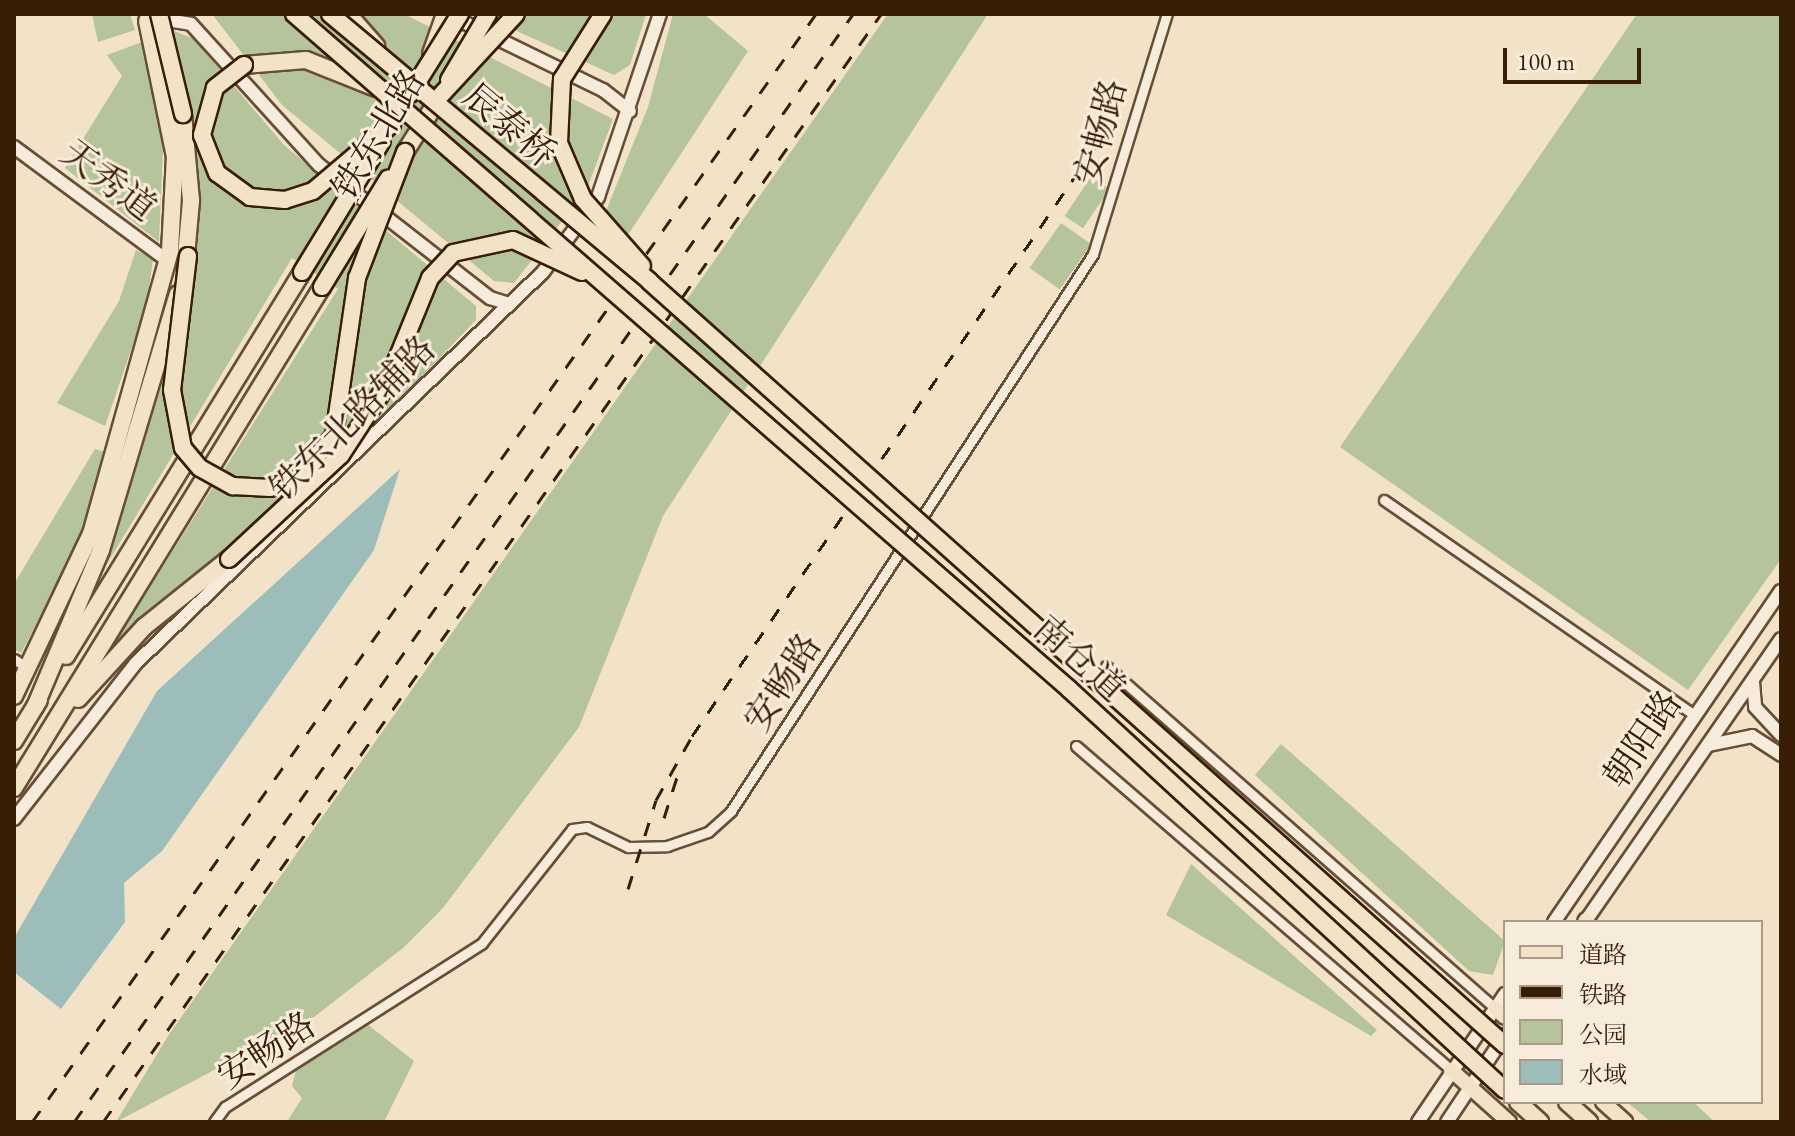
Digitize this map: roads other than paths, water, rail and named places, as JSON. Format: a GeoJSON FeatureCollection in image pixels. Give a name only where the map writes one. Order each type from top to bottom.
{"type":"FeatureCollection","features":[{"type":"Feature","properties":{"kind":"highway","name":"辰泰桥"},"geometry":{"type":"LineString","coordinates":[[294,14],[604,284]]}},
{"type":"Feature","properties":{"kind":"highway","name":"辰泰桥"},"geometry":{"type":"LineString","coordinates":[[330,14],[650,282]]}},
{"type":"Feature","properties":{"kind":"highway"},"geometry":{"type":"LineString","coordinates":[[348,14],[404,77]]}},
{"type":"Feature","properties":{"kind":"highway"},"geometry":{"type":"LineString","coordinates":[[423,74],[447,14]]}},
{"type":"Feature","properties":{"kind":"highway","name":"铁东北路"},"geometry":{"type":"LineString","coordinates":[[35,707],[460,14]]}},
{"type":"Feature","properties":{"kind":"highway","name":"铁东北路"},"geometry":{"type":"LineString","coordinates":[[33,757],[488,14]]}},
{"type":"Feature","properties":{"kind":"highway"},"geometry":{"type":"LineString","coordinates":[[441,95],[516,14]]}},
{"type":"Feature","properties":{"kind":"highway"},"geometry":{"type":"LineString","coordinates":[[603,14],[562,79],[559,143],[583,199],[650,282]]}},
{"type":"Feature","properties":{"kind":"highway"},"geometry":{"type":"LineString","coordinates":[[150,16],[188,161],[188,256],[172,390],[183,448],[213,478],[233,486],[270,488],[297,479],[334,436],[357,278],[405,152]]}},
{"type":"Feature","properties":{"kind":"highway"},"geometry":{"type":"LineString","coordinates":[[14,696],[21,664],[91,534],[168,261],[175,157],[150,16]]}},
{"type":"Feature","properties":{"kind":"highway"},"geometry":{"type":"LineString","coordinates":[[383,91],[306,60],[250,62],[215,88],[202,124],[203,145],[232,188],[285,200],[331,180],[392,124]]}},
{"type":"Feature","properties":{"kind":"highway"},"geometry":{"type":"LineString","coordinates":[[14,788],[33,757],[109,661],[229,559],[349,444],[386,386],[430,278],[453,253],[513,240],[604,284]]}},
{"type":"Feature","properties":{"kind":"highway"},"geometry":{"type":"LineString","coordinates":[[14,741],[35,707],[101,550],[188,256]]}},
{"type":"Feature","properties":{"kind":"highway","name":"南仓道"},"geometry":{"type":"LineString","coordinates":[[650,282],[1503,1043]]}},
{"type":"Feature","properties":{"kind":"highway","name":"南仓道"},"geometry":{"type":"LineString","coordinates":[[604,284],[1069,689],[1503,1088]]}},
{"type":"Feature","properties":{"kind":"highway"},"geometry":{"type":"LineString","coordinates":[[1520,1104],[1540,1122]]}},
{"type":"Feature","properties":{"kind":"highway"},"geometry":{"type":"LineString","coordinates":[[1569,1104],[1589,1122]]}},
{"type":"Feature","properties":{"kind":"main road"},"geometry":{"type":"LineString","coordinates":[[1451,1070],[1509,1122]]}},
{"type":"Feature","properties":{"kind":"main road"},"geometry":{"type":"LineString","coordinates":[[1605,1104],[1625,1122]]}},
{"type":"Feature","properties":{"kind":"street"},"geometry":{"type":"LineString","coordinates":[[196,14],[202,34],[236,81],[319,165],[490,298],[510,304]]}},
{"type":"Feature","properties":{"kind":"street"},"geometry":{"type":"LineString","coordinates":[[447,14],[603,90],[630,111]]}},
{"type":"Feature","properties":{"kind":"street","name":"铁东北路辅路"},"geometry":{"type":"LineString","coordinates":[[14,819],[136,663],[510,304],[598,197],[630,111],[660,14]]}},
{"type":"Feature","properties":{"kind":"street","name":"安畅路"},"geometry":{"type":"LineString","coordinates":[[214,1122],[225,1107],[482,943],[572,829],[587,827],[628,847],[667,846],[708,832],[731,811],[1093,254],[1167,14]]}},
{"type":"Feature","properties":{"kind":"street"},"geometry":{"type":"LineString","coordinates":[[150,16],[175,17],[202,34]]}},
{"type":"Feature","properties":{"kind":"street","name":"天秀道"},"geometry":{"type":"LineString","coordinates":[[14,147],[168,261]]}},
{"type":"Feature","properties":{"kind":"street"},"geometry":{"type":"LineString","coordinates":[[1384,500],[1695,715]]}},
{"type":"Feature","properties":{"kind":"street","name":"朝阳路"},"geometry":{"type":"LineString","coordinates":[[1555,920],[1781,591]]}},
{"type":"Feature","properties":{"kind":"street","name":"朝阳路"},"geometry":{"type":"LineString","coordinates":[[1586,920],[1781,639]]}},
{"type":"Feature","properties":{"kind":"street"},"geometry":{"type":"LineString","coordinates":[[1106,666],[1500,1012],[1451,1070],[1418,1122]]}},
{"type":"Feature","properties":{"kind":"street"},"geometry":{"type":"LineString","coordinates":[[1753,680],[1755,707],[1781,735]]}},
{"type":"Feature","properties":{"kind":"street"},"geometry":{"type":"LineString","coordinates":[[1707,746],[1741,734],[1781,755]]}},
{"type":"Feature","properties":{"kind":"street"},"geometry":{"type":"LineString","coordinates":[[1076,746],[1451,1070]]}},
{"type":"Feature","properties":{"kind":"street"},"geometry":{"type":"LineString","coordinates":[[1447,1122],[1503,1037]]}},
{"type":"Feature","properties":{"kind":"water"},"geometry":{"type":"Polygon","coordinates":[[[400,469],[374,550],[162,851],[124,883],[125,922],[61,1009],[14,972],[14,938],[157,691],[400,469]]]}},
{"type":"Feature","properties":{"kind":"railway"},"geometry":{"type":"LineString","coordinates":[[32,1122],[816,14]]}},
{"type":"Feature","properties":{"kind":"railway"},"geometry":{"type":"LineString","coordinates":[[74,1122],[853,14]]}},
{"type":"Feature","properties":{"kind":"railway"},"geometry":{"type":"LineString","coordinates":[[103,1122],[881,14]]}},
{"type":"Feature","properties":{"kind":"railway"},"geometry":{"type":"LineString","coordinates":[[628,889],[656,800],[692,736],[1115,118]]}},
{"type":"Feature","properties":{"kind":"railway"},"geometry":{"type":"LineString","coordinates":[[664,818],[677,777]]}}]}
